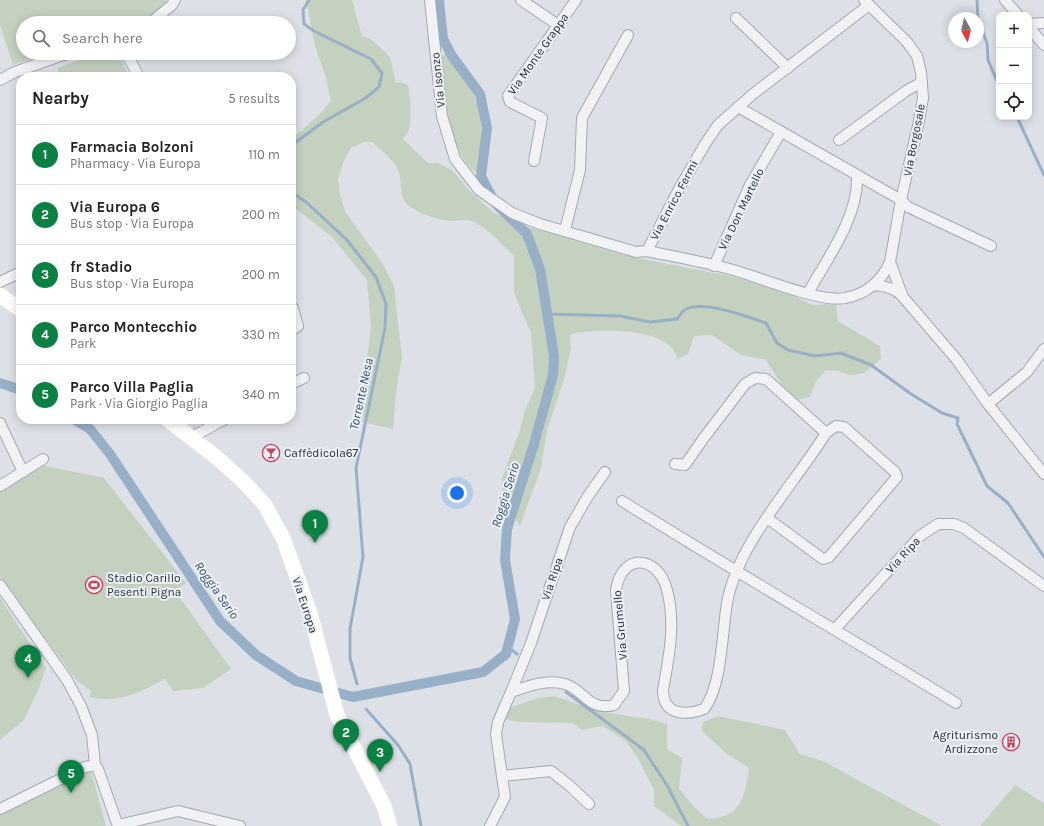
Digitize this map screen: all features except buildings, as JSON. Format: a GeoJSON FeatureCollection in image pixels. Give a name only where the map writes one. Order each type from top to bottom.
{"type":"FeatureCollection","features":[{"type":"Feature","properties":{"kind":"street"},"geometry":{"type":"LineString","coordinates":[[159,16],[172,5],[175,0]]}},
{"type":"Feature","properties":{"kind":"street","name":"Via Isonzo"},"geometry":{"type":"LineString","coordinates":[[430,0],[442,116],[455,159],[480,190],[512,213],[540,224],[565,230]]}},
{"type":"Feature","properties":{"kind":"street"},"geometry":{"type":"LineString","coordinates":[[521,0],[558,25]]}},
{"type":"Feature","properties":{"kind":"street","name":"Via Monte Grappa"},"geometry":{"type":"LineString","coordinates":[[534,161],[542,118],[510,102],[508,96],[576,0]]}},
{"type":"Feature","properties":{"kind":"street"},"geometry":{"type":"LineString","coordinates":[[1006,0],[1016,12]]}},
{"type":"Feature","properties":{"kind":"street","name":"Via Enrico Fermi"},"geometry":{"type":"LineString","coordinates":[[565,230],[636,252],[647,251],[705,144],[718,125],[867,2]]}},
{"type":"Feature","properties":{"kind":"street","name":"Via Borgosale"},"geometry":{"type":"LineString","coordinates":[[867,2],[907,42],[916,56],[922,82],[923,98],[919,122],[901,200],[890,262]]}},
{"type":"Feature","properties":{"kind":"street"},"geometry":{"type":"LineString","coordinates":[[736,18],[788,68]]}},
{"type":"Feature","properties":{"kind":"street"},"geometry":{"type":"LineString","coordinates":[[1032,24],[1044,23]]}},
{"type":"Feature","properties":{"kind":"street"},"geometry":{"type":"LineString","coordinates":[[1032,30],[1044,44]]}},
{"type":"Feature","properties":{"kind":"street"},"geometry":{"type":"LineString","coordinates":[[565,230],[580,170],[582,118],[628,35]]}},
{"type":"Feature","properties":{"kind":"street"},"geometry":{"type":"LineString","coordinates":[[0,80],[15,72],[49,60]]}},
{"type":"Feature","properties":{"kind":"street"},"geometry":{"type":"LineString","coordinates":[[130,60],[136,72]]}},
{"type":"Feature","properties":{"kind":"street"},"geometry":{"type":"LineString","coordinates":[[839,140],[906,91],[922,82]]}},
{"type":"Feature","properties":{"kind":"street"},"geometry":{"type":"LineString","coordinates":[[738,107],[901,200],[908,207],[991,246]]}},
{"type":"Feature","properties":{"kind":"street","name":"Via Don Martello"},"geometry":{"type":"LineString","coordinates":[[714,266],[750,185],[781,132]]}},
{"type":"Feature","properties":{"kind":"street"},"geometry":{"type":"LineString","coordinates":[[808,293],[850,213],[858,190],[857,176]]}},
{"type":"Feature","properties":{"kind":"street"},"geometry":{"type":"LineString","coordinates":[[647,251],[732,270],[822,298],[844,299],[866,291],[874,285],[882,278],[890,262]]}},
{"type":"Feature","properties":{"kind":"street"},"geometry":{"type":"LineString","coordinates":[[890,262],[903,297]]}},
{"type":"Feature","properties":{"kind":"street"},"geometry":{"type":"LineString","coordinates":[[0,282],[16,274]]}},
{"type":"Feature","properties":{"kind":"street"},"geometry":{"type":"LineString","coordinates":[[874,285],[888,286],[895,289],[903,297],[953,354],[988,404],[1044,474]]}},
{"type":"Feature","properties":{"kind":"street"},"geometry":{"type":"LineString","coordinates":[[0,295],[16,306]]}},
{"type":"Feature","properties":{"kind":"street"},"geometry":{"type":"LineString","coordinates":[[988,404],[1027,372],[1044,349]]}},
{"type":"Feature","properties":{"kind":"street"},"geometry":{"type":"LineString","coordinates":[[296,382],[304,378]]}},
{"type":"Feature","properties":{"kind":"street"},"geometry":{"type":"LineString","coordinates":[[675,464],[685,465],[745,384],[755,378],[766,379],[826,433],[836,426],[844,427],[895,472],[897,477],[829,557],[823,559],[767,518]]}},
{"type":"Feature","properties":{"kind":"street"},"geometry":{"type":"LineString","coordinates":[[0,423],[23,472]]}},
{"type":"Feature","properties":{"kind":"street","name":"Via Europa"},"geometry":{"type":"LineString","coordinates":[[174,424],[216,457],[265,505],[283,538],[310,614],[332,699],[342,725],[384,806],[390,826]]}},
{"type":"Feature","properties":{"kind":"street"},"geometry":{"type":"LineString","coordinates":[[192,437],[216,424]]}},
{"type":"Feature","properties":{"kind":"street","name":"Via Grumello"},"geometry":{"type":"LineString","coordinates":[[510,692],[538,683],[566,684],[593,703],[607,707],[614,705],[624,691],[616,590],[618,578],[626,568],[636,562],[648,563],[657,569],[662,576],[667,588],[671,609],[672,629],[663,697],[666,704],[679,713],[687,713],[704,709],[713,695],[727,602],[735,572],[767,518],[813,454],[826,433]]}},
{"type":"Feature","properties":{"kind":"street"},"geometry":{"type":"LineString","coordinates":[[0,486],[43,459]]}},
{"type":"Feature","properties":{"kind":"street","name":"Via Ripa"},"geometry":{"type":"LineString","coordinates":[[510,692],[531,643],[570,526],[588,496],[605,472]]}},
{"type":"Feature","properties":{"kind":"street"},"geometry":{"type":"LineString","coordinates":[[622,501],[735,572],[956,703]]}},
{"type":"Feature","properties":{"kind":"street","name":"Via Ripa"},"geometry":{"type":"LineString","coordinates":[[835,630],[920,536],[938,524],[954,524],[964,528],[1044,586]]}},
{"type":"Feature","properties":{"kind":"street"},"geometry":{"type":"LineString","coordinates":[[0,585],[67,680],[81,706],[92,735],[95,765],[98,769],[118,825],[178,812],[240,826]]}},
{"type":"Feature","properties":{"kind":"street"},"geometry":{"type":"LineString","coordinates":[[490,826],[505,797],[496,734],[498,722],[510,692]]}},
{"type":"Feature","properties":{"kind":"street"},"geometry":{"type":"LineString","coordinates":[[0,809],[85,767],[95,765]]}},
{"type":"Feature","properties":{"kind":"street"},"geometry":{"type":"LineString","coordinates":[[502,776],[551,771],[589,804]]}},
{"type":"Feature","properties":{"kind":"street"},"geometry":{"type":"LineString","coordinates":[[390,826],[396,826]]}},
{"type":"Feature","properties":{"kind":"green space"},"geometry":{"type":"Polygon","coordinates":[[[0,0],[167,0],[154,13],[149,16],[16,16],[16,60],[28,60],[13,65],[0,25],[0,0]]]}},
{"type":"Feature","properties":{"kind":"green space"},"geometry":{"type":"Polygon","coordinates":[[[306,0],[352,0],[362,36],[371,39],[390,57],[396,83],[401,82],[408,85],[410,100],[410,125],[403,139],[428,163],[438,163],[452,170],[470,191],[494,213],[532,228],[623,255],[734,277],[792,295],[812,305],[836,304],[838,321],[880,346],[881,359],[864,373],[850,375],[838,371],[826,370],[816,381],[810,397],[796,400],[784,388],[766,360],[741,355],[712,335],[694,336],[688,354],[678,359],[673,349],[663,341],[651,336],[623,331],[594,331],[570,334],[571,349],[564,379],[547,430],[541,468],[520,526],[503,499],[502,478],[519,433],[524,413],[535,388],[531,333],[514,293],[514,256],[493,235],[475,222],[468,220],[450,221],[439,219],[427,216],[411,208],[402,196],[400,178],[396,165],[372,142],[364,142],[351,148],[344,161],[338,179],[340,195],[346,213],[383,264],[394,286],[402,358],[397,384],[393,429],[353,420],[363,386],[371,328],[367,280],[332,237],[296,209],[296,135],[317,117],[331,101],[326,78],[315,46],[306,0]]]}},
{"type":"Feature","properties":{"kind":"green space"},"geometry":{"type":"Polygon","coordinates":[[[445,54],[473,92],[479,109],[481,126],[481,154],[477,173],[467,163],[459,151],[453,136],[446,103],[441,57],[445,54]]]}},
{"type":"Feature","properties":{"kind":"green space"},"geometry":{"type":"Polygon","coordinates":[[[79,60],[121,60],[127,72],[58,72],[57,68],[79,60]]]}},
{"type":"Feature","properties":{"kind":"green space","name":"Stadio Carillo Pesenti Pigna"},"geometry":{"type":"Polygon","coordinates":[[[41,465],[104,478],[186,583],[175,591],[231,669],[203,688],[173,691],[165,679],[129,696],[110,699],[90,697],[91,691],[76,680],[0,577],[0,492],[41,465]]]}},
{"type":"Feature","properties":{"kind":"green space"},"geometry":{"type":"Polygon","coordinates":[[[0,598],[46,668],[39,688],[24,720],[0,740],[0,598]]]}},
{"type":"Feature","properties":{"kind":"green space"},"geometry":{"type":"Polygon","coordinates":[[[554,696],[603,712],[649,719],[667,724],[667,749],[682,758],[679,789],[696,809],[708,819],[728,814],[739,804],[746,788],[749,768],[727,754],[702,731],[703,722],[718,716],[785,730],[800,754],[823,761],[942,826],[681,826],[654,806],[654,790],[639,760],[626,741],[603,726],[582,730],[573,723],[519,722],[505,719],[511,707],[539,698],[554,696]]]}},
{"type":"Feature","properties":{"kind":"green space"},"geometry":{"type":"Polygon","coordinates":[[[91,771],[106,826],[0,826],[0,815],[91,771]]]}},
{"type":"Feature","properties":{"kind":"green space"},"geometry":{"type":"Polygon","coordinates":[[[1015,785],[1044,803],[1044,826],[980,826],[1015,785]]]}},
{"type":"Feature","properties":{"kind":"waterway","name":"Torrente Nesa"},"geometry":{"type":"LineString","coordinates":[[296,142],[323,122],[364,99],[379,87],[382,73],[371,59],[314,31],[304,24],[303,10],[309,0]]}},
{"type":"Feature","properties":{"kind":"waterway","name":"Roggia Serio"},"geometry":{"type":"LineString","coordinates":[[82,424],[90,429],[110,454],[220,621],[256,655],[296,681],[353,697],[483,672],[506,654],[515,619],[505,560],[507,529],[534,444],[553,375],[554,356],[540,269],[527,234],[495,203],[481,176],[487,128],[480,94],[452,56],[443,39],[439,0]]}},
{"type":"Feature","properties":{"kind":"waterway"},"geometry":{"type":"LineString","coordinates":[[977,0],[978,19],[987,43],[988,60],[998,84]]}},
{"type":"Feature","properties":{"kind":"waterway"},"geometry":{"type":"LineString","coordinates":[[1018,120],[1044,175]]}},
{"type":"Feature","properties":{"kind":"waterway","name":"Torrente Nesa"},"geometry":{"type":"LineString","coordinates":[[296,195],[306,202],[346,239],[376,277],[386,304],[385,328],[356,468],[363,557],[350,629],[350,658],[357,684]]}},
{"type":"Feature","properties":{"kind":"waterway"},"geometry":{"type":"LineString","coordinates":[[547,314],[620,316],[650,322],[677,319],[683,311],[690,308],[712,308],[736,313],[766,323],[777,343],[788,350],[815,356],[841,353],[871,365],[911,394],[942,413],[958,418],[957,424],[987,486],[1008,503],[1044,557]]}},
{"type":"Feature","properties":{"kind":"waterway","name":"Roggia Serio"},"geometry":{"type":"LineString","coordinates":[[0,383],[16,388]]}},
{"type":"Feature","properties":{"kind":"waterway"},"geometry":{"type":"LineString","coordinates":[[507,646],[517,654]]}},
{"type":"Feature","properties":{"kind":"waterway"},"geometry":{"type":"LineString","coordinates":[[566,692],[644,750],[668,787],[688,826]]}},
{"type":"Feature","properties":{"kind":"waterway","name":"Torrente Nesa"},"geometry":{"type":"LineString","coordinates":[[366,709],[398,745],[410,764],[421,826]]}},
{"type":"Feature","properties":{"kind":"place","name":"Caffèdicola67"},"geometry":{"type":"Point","coordinates":[271,453]}},
{"type":"Feature","properties":{"kind":"place","name":"Farmacia Bolzoni"},"geometry":{"type":"Point","coordinates":[315,543]}},
{"type":"Feature","properties":{"kind":"place","name":"Stadio Carillo Pesenti Pigna"},"geometry":{"type":"Point","coordinates":[94,585]}},
{"type":"Feature","properties":{"kind":"place","name":"Parco Montecchio"},"geometry":{"type":"Point","coordinates":[28,678]}},
{"type":"Feature","properties":{"kind":"place","name":"Agriturismo Ardizzone"},"geometry":{"type":"Point","coordinates":[1011,742]}},
{"type":"Feature","properties":{"kind":"place","name":"Via Europa 6"},"geometry":{"type":"Point","coordinates":[346,752]}},
{"type":"Feature","properties":{"kind":"place","name":"fr Stadio"},"geometry":{"type":"Point","coordinates":[380,772]}},
{"type":"Feature","properties":{"kind":"place","name":"Parco Villa Paglia"},"geometry":{"type":"Point","coordinates":[71,793]}}]}
